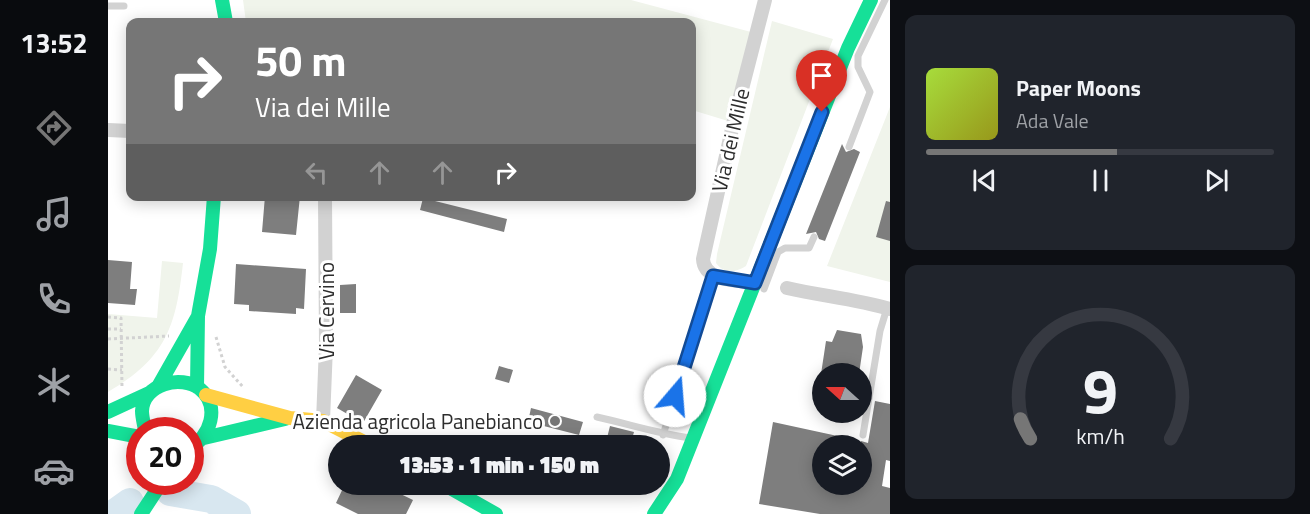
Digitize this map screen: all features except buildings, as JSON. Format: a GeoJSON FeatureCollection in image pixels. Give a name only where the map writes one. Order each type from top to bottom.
{"type":"FeatureCollection","features":[{"type":"Feature","properties":{"kind":"street"},"geometry":{"type":"LineString","coordinates":[[222,0],[225,18]]}},
{"type":"Feature","properties":{"kind":"street","name":"Via dei Mille"},"geometry":{"type":"LineString","coordinates":[[713,276],[705,269],[703,259],[734,120],[765,0]]}},
{"type":"Feature","properties":{"kind":"street"},"geometry":{"type":"LineString","coordinates":[[654,514],[677,480],[848,48],[871,0]]}},
{"type":"Feature","properties":{"kind":"street"},"geometry":{"type":"LineString","coordinates":[[108,130],[126,131]]}},
{"type":"Feature","properties":{"kind":"street"},"geometry":{"type":"LineString","coordinates":[[204,438],[209,430],[212,412],[201,391],[198,316],[210,249],[214,201]]}},
{"type":"Feature","properties":{"kind":"street","name":"Via Cervino"},"geometry":{"type":"LineString","coordinates":[[323,421],[326,346],[325,201]]}},
{"type":"Feature","properties":{"kind":"street"},"geometry":{"type":"LineString","coordinates":[[713,276],[755,283]]}},
{"type":"Feature","properties":{"kind":"street"},"geometry":{"type":"LineString","coordinates":[[787,288],[831,299],[852,298],[889,309]]}},
{"type":"Feature","properties":{"kind":"street"},"geometry":{"type":"LineString","coordinates":[[143,417],[142,410],[198,316]]}},
{"type":"Feature","properties":{"kind":"street"},"geometry":{"type":"LineString","coordinates":[[108,412],[154,389],[178,381],[201,391],[290,418],[323,421],[350,435]]}},
{"type":"Feature","properties":{"kind":"street"},"geometry":{"type":"LineString","coordinates":[[204,438],[290,418]]}},
{"type":"Feature","properties":{"kind":"street"},"geometry":{"type":"LineString","coordinates":[[108,431],[126,434]]}},
{"type":"Feature","properties":{"kind":"street"},"geometry":{"type":"LineString","coordinates":[[673,514],[677,480]]}},
{"type":"Feature","properties":{"kind":"street"},"geometry":{"type":"LineString","coordinates":[[143,510],[148,495]]}},
{"type":"Feature","properties":{"kind":"street"},"geometry":{"type":"LineString","coordinates":[[143,510],[153,495]]}},
{"type":"Feature","properties":{"kind":"street"},"geometry":{"type":"LineString","coordinates":[[462,495],[496,514]]}},
{"type":"Feature","properties":{"kind":"lane"},"geometry":{"type":"LineString","coordinates":[[849,147],[870,92],[858,67],[858,56],[885,0]]}},
{"type":"Feature","properties":{"kind":"lane"},"geometry":{"type":"LineString","coordinates":[[108,6],[124,6]]}},
{"type":"Feature","properties":{"kind":"lane"},"geometry":{"type":"LineString","coordinates":[[761,296],[778,252],[785,248],[809,248],[814,237]]}},
{"type":"Feature","properties":{"kind":"lane"},"geometry":{"type":"LineString","coordinates":[[597,417],[641,426],[663,435],[713,276]]}},
{"type":"Feature","properties":{"kind":"lane"},"geometry":{"type":"LineString","coordinates":[[863,435],[880,331],[889,309]]}},
{"type":"Feature","properties":{"kind":"lane"},"geometry":{"type":"LineString","coordinates":[[712,389],[735,361]]}},
{"type":"Feature","properties":{"kind":"lane"},"geometry":{"type":"LineString","coordinates":[[670,436],[693,438]]}},
{"type":"Feature","properties":{"kind":"path"},"geometry":{"type":"LineString","coordinates":[[108,317],[121,318],[122,390]]}},
{"type":"Feature","properties":{"kind":"path"},"geometry":{"type":"LineString","coordinates":[[108,329],[122,329]]}},
{"type":"Feature","properties":{"kind":"path"},"geometry":{"type":"LineString","coordinates":[[108,339],[174,335]]}},
{"type":"Feature","properties":{"kind":"path"},"geometry":{"type":"LineString","coordinates":[[108,369],[122,370]]}},
{"type":"Feature","properties":{"kind":"shaded area"},"geometry":{"type":"Polygon","coordinates":[[[243,0],[631,0],[751,32],[728,121],[696,111],[696,18],[245,18],[243,0]]]}},
{"type":"Feature","properties":{"kind":"shaded area"},"geometry":{"type":"Polygon","coordinates":[[[772,21],[833,39],[746,266],[734,271],[726,271],[716,263],[717,254],[772,21]]]}},
{"type":"Feature","properties":{"kind":"shaded area"},"geometry":{"type":"Polygon","coordinates":[[[890,107],[890,282],[827,266],[890,107]]]}},
{"type":"Feature","properties":{"kind":"shaded area"},"geometry":{"type":"Polygon","coordinates":[[[162,261],[183,263],[176,305],[165,339],[143,366],[108,392],[108,314],[157,318],[162,261]]]}},
{"type":"Feature","properties":{"kind":"waterway"},"geometry":{"type":"LineString","coordinates":[[188,495],[211,499],[237,514]]}},
{"type":"Feature","properties":{"kind":"waterway"},"geometry":{"type":"LineString","coordinates":[[113,514],[130,502]]}},
{"type":"Feature","properties":{"kind":"traffic: fast"},"geometry":{"type":"LineString","coordinates":[[222,0],[225,18]]}},
{"type":"Feature","properties":{"kind":"traffic: fast"},"geometry":{"type":"LineString","coordinates":[[654,514],[677,479],[848,48],[871,0]]}},
{"type":"Feature","properties":{"kind":"traffic: fast"},"geometry":{"type":"LineString","coordinates":[[197,387],[198,316],[210,249],[214,201]]}},
{"type":"Feature","properties":{"kind":"traffic: fast"},"geometry":{"type":"LineString","coordinates":[[159,385],[197,318]]}},
{"type":"Feature","properties":{"kind":"traffic: fast"},"geometry":{"type":"LineString","coordinates":[[143,417],[144,402],[149,394],[164,384],[183,382],[200,389],[210,404],[210,421],[204,435]]}},
{"type":"Feature","properties":{"kind":"traffic: fast"},"geometry":{"type":"LineString","coordinates":[[108,412],[149,393]]}},
{"type":"Feature","properties":{"kind":"traffic: fast"},"geometry":{"type":"LineString","coordinates":[[204,438],[285,419]]}},
{"type":"Feature","properties":{"kind":"traffic: fast"},"geometry":{"type":"LineString","coordinates":[[108,431],[126,434]]}},
{"type":"Feature","properties":{"kind":"traffic: fast"},"geometry":{"type":"LineString","coordinates":[[141,514],[153,495]]}},
{"type":"Feature","properties":{"kind":"traffic: fast"},"geometry":{"type":"LineString","coordinates":[[462,495],[496,514]]}},
{"type":"Feature","properties":{"kind":"traffic: slow"},"geometry":{"type":"LineString","coordinates":[[206,395],[290,418],[323,421],[350,435]]}},
{"type":"Feature","properties":{"kind":"place","name":"Azienda agricola Panebianco"},"geometry":{"type":"Point","coordinates":[555,421]}},
{"type":"Feature","properties":{"kind":"route"},"geometry":{"type":"LineString","coordinates":[[675,396],[713,276],[755,283],[822,112]]}}]}
